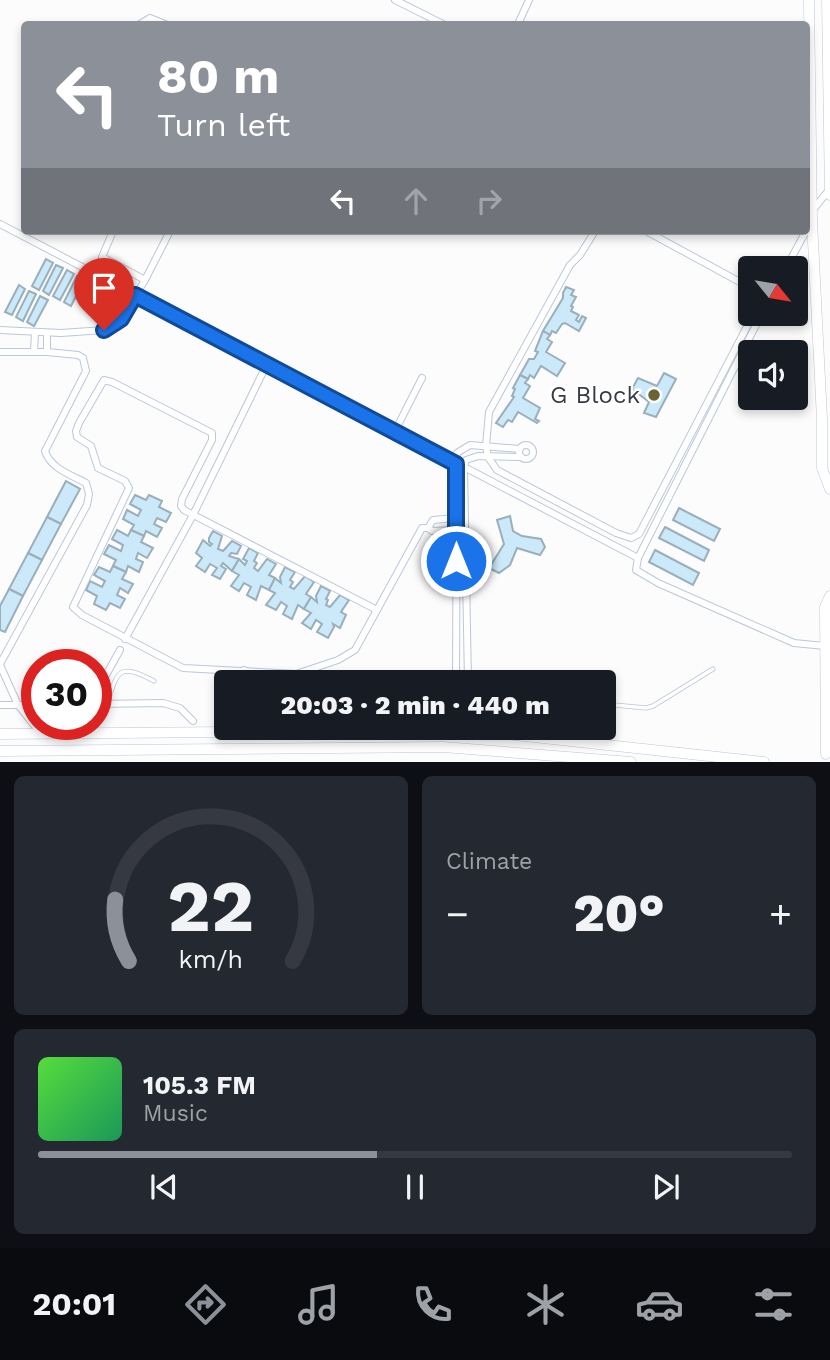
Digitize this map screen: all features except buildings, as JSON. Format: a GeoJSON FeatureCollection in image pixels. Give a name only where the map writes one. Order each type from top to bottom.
{"type":"FeatureCollection","features":[{"type":"Feature","properties":{"kind":"street"},"geometry":{"type":"LineString","coordinates":[[396,0],[437,21]]}},
{"type":"Feature","properties":{"kind":"street"},"geometry":{"type":"LineString","coordinates":[[519,21],[529,0]]}},
{"type":"Feature","properties":{"kind":"street"},"geometry":{"type":"LineString","coordinates":[[809,0],[809,21]]}},
{"type":"Feature","properties":{"kind":"street"},"geometry":{"type":"LineString","coordinates":[[827,0],[830,195]]}},
{"type":"Feature","properties":{"kind":"street"},"geometry":{"type":"LineString","coordinates":[[810,222],[830,189]]}},
{"type":"Feature","properties":{"kind":"street"},"geometry":{"type":"LineString","coordinates":[[0,224],[21,235]]}},
{"type":"Feature","properties":{"kind":"street"},"geometry":{"type":"LineString","coordinates":[[21,235],[638,558]]}},
{"type":"Feature","properties":{"kind":"street"},"geometry":{"type":"LineString","coordinates":[[111,235],[102,257],[145,280]]}},
{"type":"Feature","properties":{"kind":"street"},"geometry":{"type":"LineString","coordinates":[[0,330],[104,330],[121,319],[168,235]]}},
{"type":"Feature","properties":{"kind":"street"},"geometry":{"type":"LineString","coordinates":[[592,235],[570,265],[489,412],[486,446],[488,457],[497,470],[616,533],[625,537],[639,534],[747,326]]}},
{"type":"Feature","properties":{"kind":"street"},"geometry":{"type":"LineString","coordinates":[[653,235],[738,281]]}},
{"type":"Feature","properties":{"kind":"street"},"geometry":{"type":"LineString","coordinates":[[792,256],[803,235]]}},
{"type":"Feature","properties":{"kind":"street"},"geometry":{"type":"LineString","coordinates":[[810,235],[822,419],[822,468],[830,489]]}},
{"type":"Feature","properties":{"kind":"street"},"geometry":{"type":"LineString","coordinates":[[755,326],[635,567],[637,572],[658,583],[794,643],[825,646]]}},
{"type":"Feature","properties":{"kind":"street"},"geometry":{"type":"LineString","coordinates":[[34,332],[34,352]]}},
{"type":"Feature","properties":{"kind":"street"},"geometry":{"type":"LineString","coordinates":[[47,332],[47,352]]}},
{"type":"Feature","properties":{"kind":"street"},"geometry":{"type":"LineString","coordinates":[[0,352],[78,355],[86,364],[86,371],[45,451],[47,459],[54,466],[86,483],[89,494],[87,505],[0,665],[21,709]]}},
{"type":"Feature","properties":{"kind":"street"},"geometry":{"type":"LineString","coordinates":[[125,639],[193,514],[267,364]]}},
{"type":"Feature","properties":{"kind":"street"},"geometry":{"type":"LineString","coordinates":[[395,431],[422,377]]}},
{"type":"Feature","properties":{"kind":"street"},"geometry":{"type":"LineString","coordinates":[[244,670],[183,668],[125,639],[73,607],[129,488],[125,481],[98,468],[91,446],[77,437],[79,423],[104,380],[212,433],[212,440],[181,506],[377,610]]}},
{"type":"Feature","properties":{"kind":"street"},"geometry":{"type":"LineString","coordinates":[[456,670],[457,453],[470,445],[520,449],[528,445],[533,453],[530,459],[471,457],[466,460],[464,467],[468,670]]}},
{"type":"Feature","properties":{"kind":"street"},"geometry":{"type":"LineString","coordinates":[[520,449],[521,457]]}},
{"type":"Feature","properties":{"kind":"street"},"geometry":{"type":"LineString","coordinates":[[428,528],[433,520],[456,518]]}},
{"type":"Feature","properties":{"kind":"street"},"geometry":{"type":"LineString","coordinates":[[308,670],[338,660],[355,650],[422,528],[432,531],[456,530]]}},
{"type":"Feature","properties":{"kind":"street"},"geometry":{"type":"LineString","coordinates":[[824,756],[825,607],[830,596]]}},
{"type":"Feature","properties":{"kind":"street"},"geometry":{"type":"LineString","coordinates":[[112,664],[120,650]]}},
{"type":"Feature","properties":{"kind":"street"},"geometry":{"type":"LineString","coordinates":[[112,704],[163,703],[180,708],[193,721]]}},
{"type":"Feature","properties":{"kind":"street"},"geometry":{"type":"LineString","coordinates":[[0,705],[18,705]]}},
{"type":"Feature","properties":{"kind":"street"},"geometry":{"type":"LineString","coordinates":[[112,729],[214,730]]}},
{"type":"Feature","properties":{"kind":"street"},"geometry":{"type":"LineString","coordinates":[[0,734],[21,734]]}},
{"type":"Feature","properties":{"kind":"street"},"geometry":{"type":"LineString","coordinates":[[573,740],[764,761]]}},
{"type":"Feature","properties":{"kind":"street"},"geometry":{"type":"LineString","coordinates":[[0,751],[443,747],[631,761]]}},
{"type":"Feature","properties":{"kind":"street"},"geometry":{"type":"LineString","coordinates":[[124,761],[125,749]]}},
{"type":"Feature","properties":{"kind":"lane"},"geometry":{"type":"LineString","coordinates":[[616,705],[646,708],[653,706],[713,669]]}},
{"type":"Feature","properties":{"kind":"lane"},"geometry":{"type":"LineString","coordinates":[[112,689],[122,672],[134,670],[154,681]]}},
{"type":"Feature","properties":{"kind":"place","name":"G Block"},"geometry":{"type":"Point","coordinates":[654,395]}},
{"type":"Feature","properties":{"kind":"route"},"geometry":{"type":"LineString","coordinates":[[104,330],[121,319],[135,295],[456,464],[456,561]]}}]}
